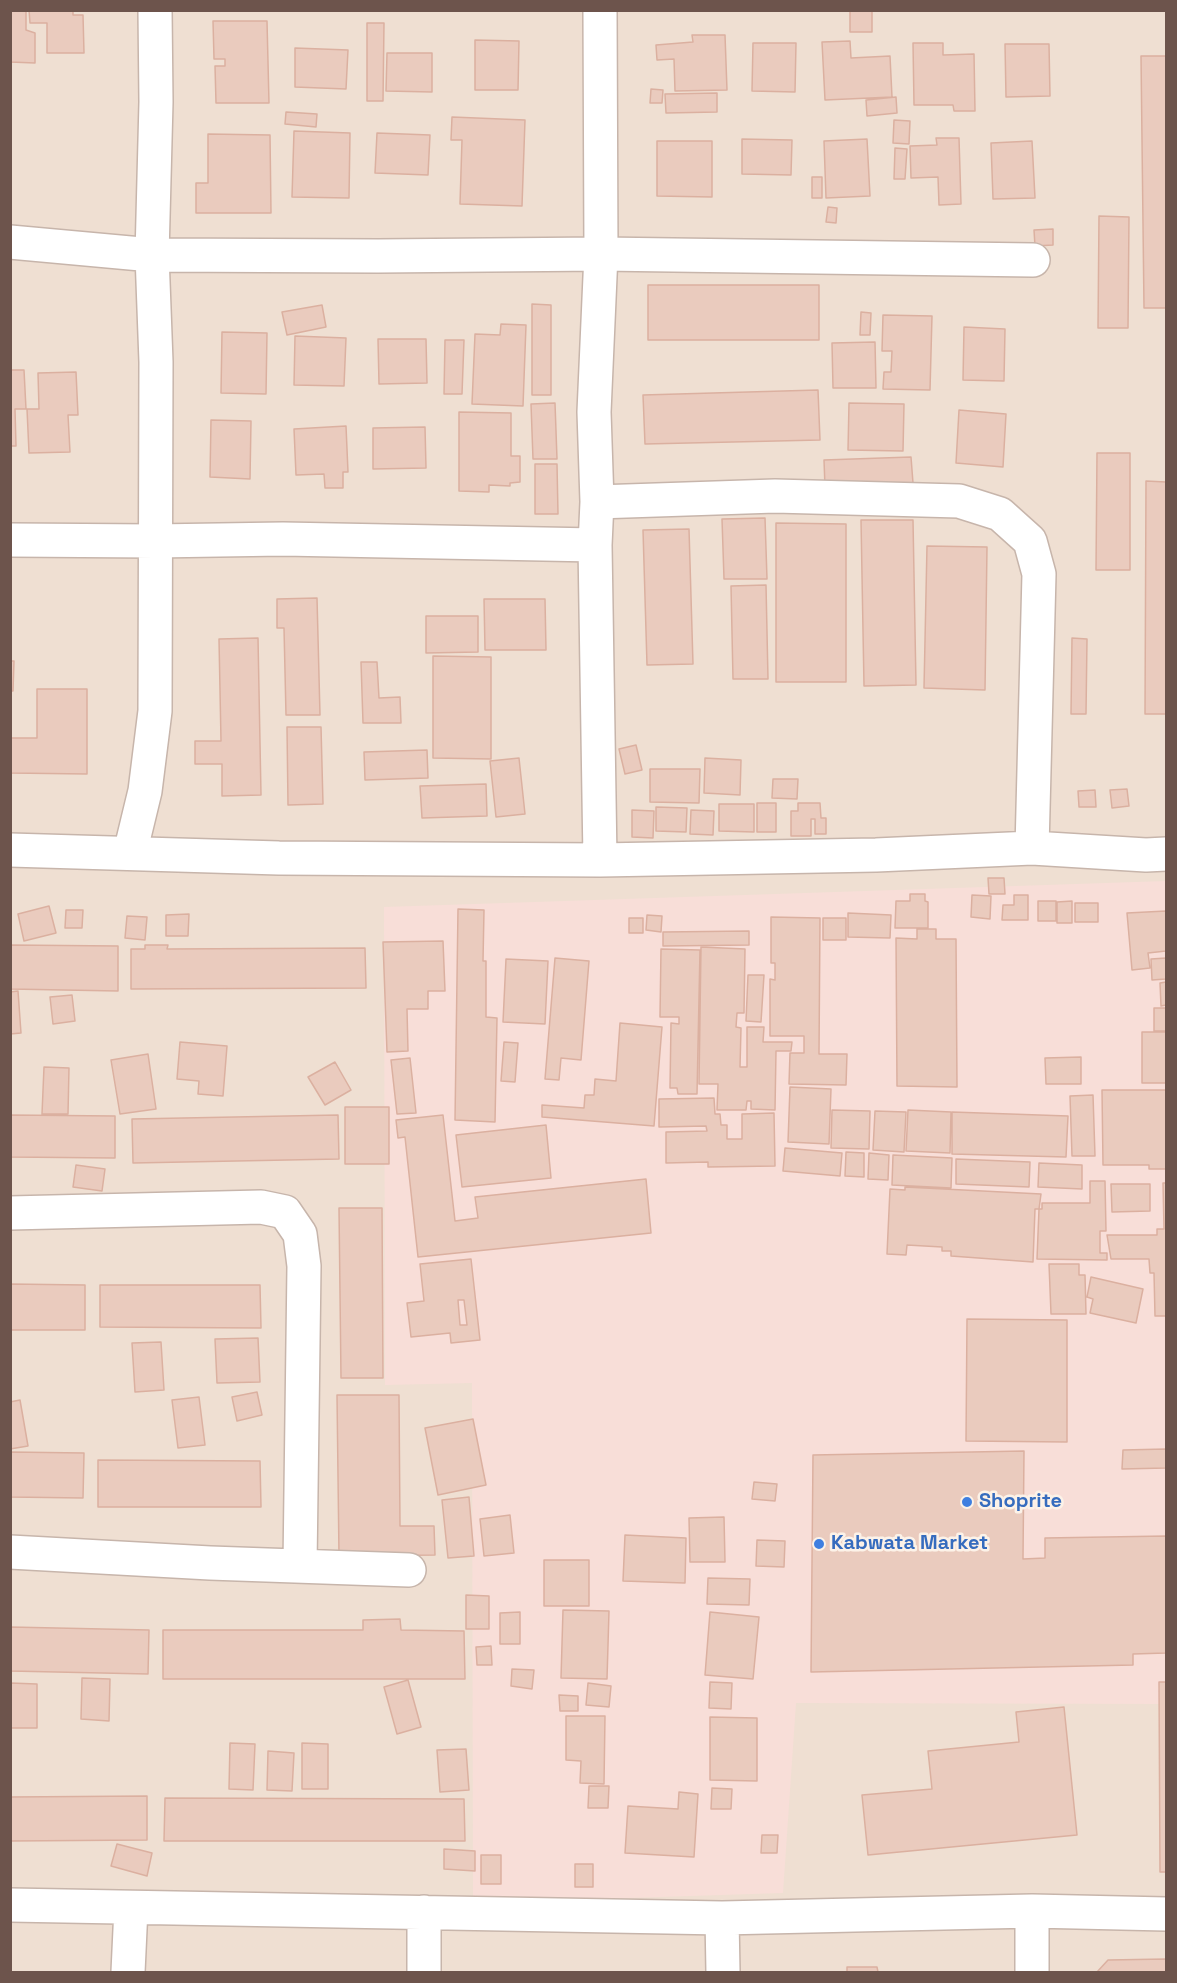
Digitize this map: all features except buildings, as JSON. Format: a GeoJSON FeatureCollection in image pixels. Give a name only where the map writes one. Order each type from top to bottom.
{"type":"FeatureCollection","features":[{"type":"Feature","properties":{"kind":"street"},"geometry":{"type":"LineString","coordinates":[[130,853],[145,791],[155,711],[156,362],[152,255],[156,102],[155,10]]}},
{"type":"Feature","properties":{"kind":"street"},"geometry":{"type":"LineString","coordinates":[[600,10],[601,254],[594,412],[600,860]]}},
{"type":"Feature","properties":{"kind":"street"},"geometry":{"type":"LineString","coordinates":[[10,242],[152,255],[601,254],[1033,260]]}},
{"type":"Feature","properties":{"kind":"street"},"geometry":{"type":"LineString","coordinates":[[597,502],[775,496],[959,501],[1000,514],[1029,541],[1039,574],[1032,848]]}},
{"type":"Feature","properties":{"kind":"street"},"geometry":{"type":"LineString","coordinates":[[10,540],[305,539],[595,545]]}},
{"type":"Feature","properties":{"kind":"street"},"geometry":{"type":"LineString","coordinates":[[10,850],[279,858],[600,860],[876,855],[1032,848],[1146,855],[1167,854]]}},
{"type":"Feature","properties":{"kind":"street"},"geometry":{"type":"LineString","coordinates":[[10,1213],[261,1207],[285,1212],[300,1234],[304,1266],[300,1565]]}},
{"type":"Feature","properties":{"kind":"street"},"geometry":{"type":"LineString","coordinates":[[10,1552],[210,1563],[409,1570]]}},
{"type":"Feature","properties":{"kind":"street"},"geometry":{"type":"LineString","coordinates":[[10,1905],[722,1918],[1032,1911],[1167,1914]]}},
{"type":"Feature","properties":{"kind":"street"},"geometry":{"type":"LineString","coordinates":[[128,1972],[131,1908]]}},
{"type":"Feature","properties":{"kind":"street"},"geometry":{"type":"LineString","coordinates":[[1032,1911],[1032,1972]]}},
{"type":"Feature","properties":{"kind":"street"},"geometry":{"type":"LineString","coordinates":[[424,1912],[424,1972]]}},
{"type":"Feature","properties":{"kind":"street"},"geometry":{"type":"LineString","coordinates":[[722,1918],[723,1972]]}},
{"type":"Feature","properties":{"kind":"shaded area"},"geometry":{"type":"Polygon","coordinates":[[[11,11],[1166,11],[1166,1972],[11,1972],[11,11]]]}},
{"type":"Feature","properties":{"kind":"shaded area","name":"Kabwata Market"},"geometry":{"type":"Polygon","coordinates":[[[1166,881],[1166,1704],[796,1703],[783,1893],[473,1903],[472,1383],[385,1385],[384,907],[1166,881]]]}},
{"type":"Feature","properties":{"kind":"place","name":"Shoprite"},"geometry":{"type":"Point","coordinates":[967,1502]}},
{"type":"Feature","properties":{"kind":"place","name":"Kabwata Market"},"geometry":{"type":"Point","coordinates":[819,1544]}}]}
